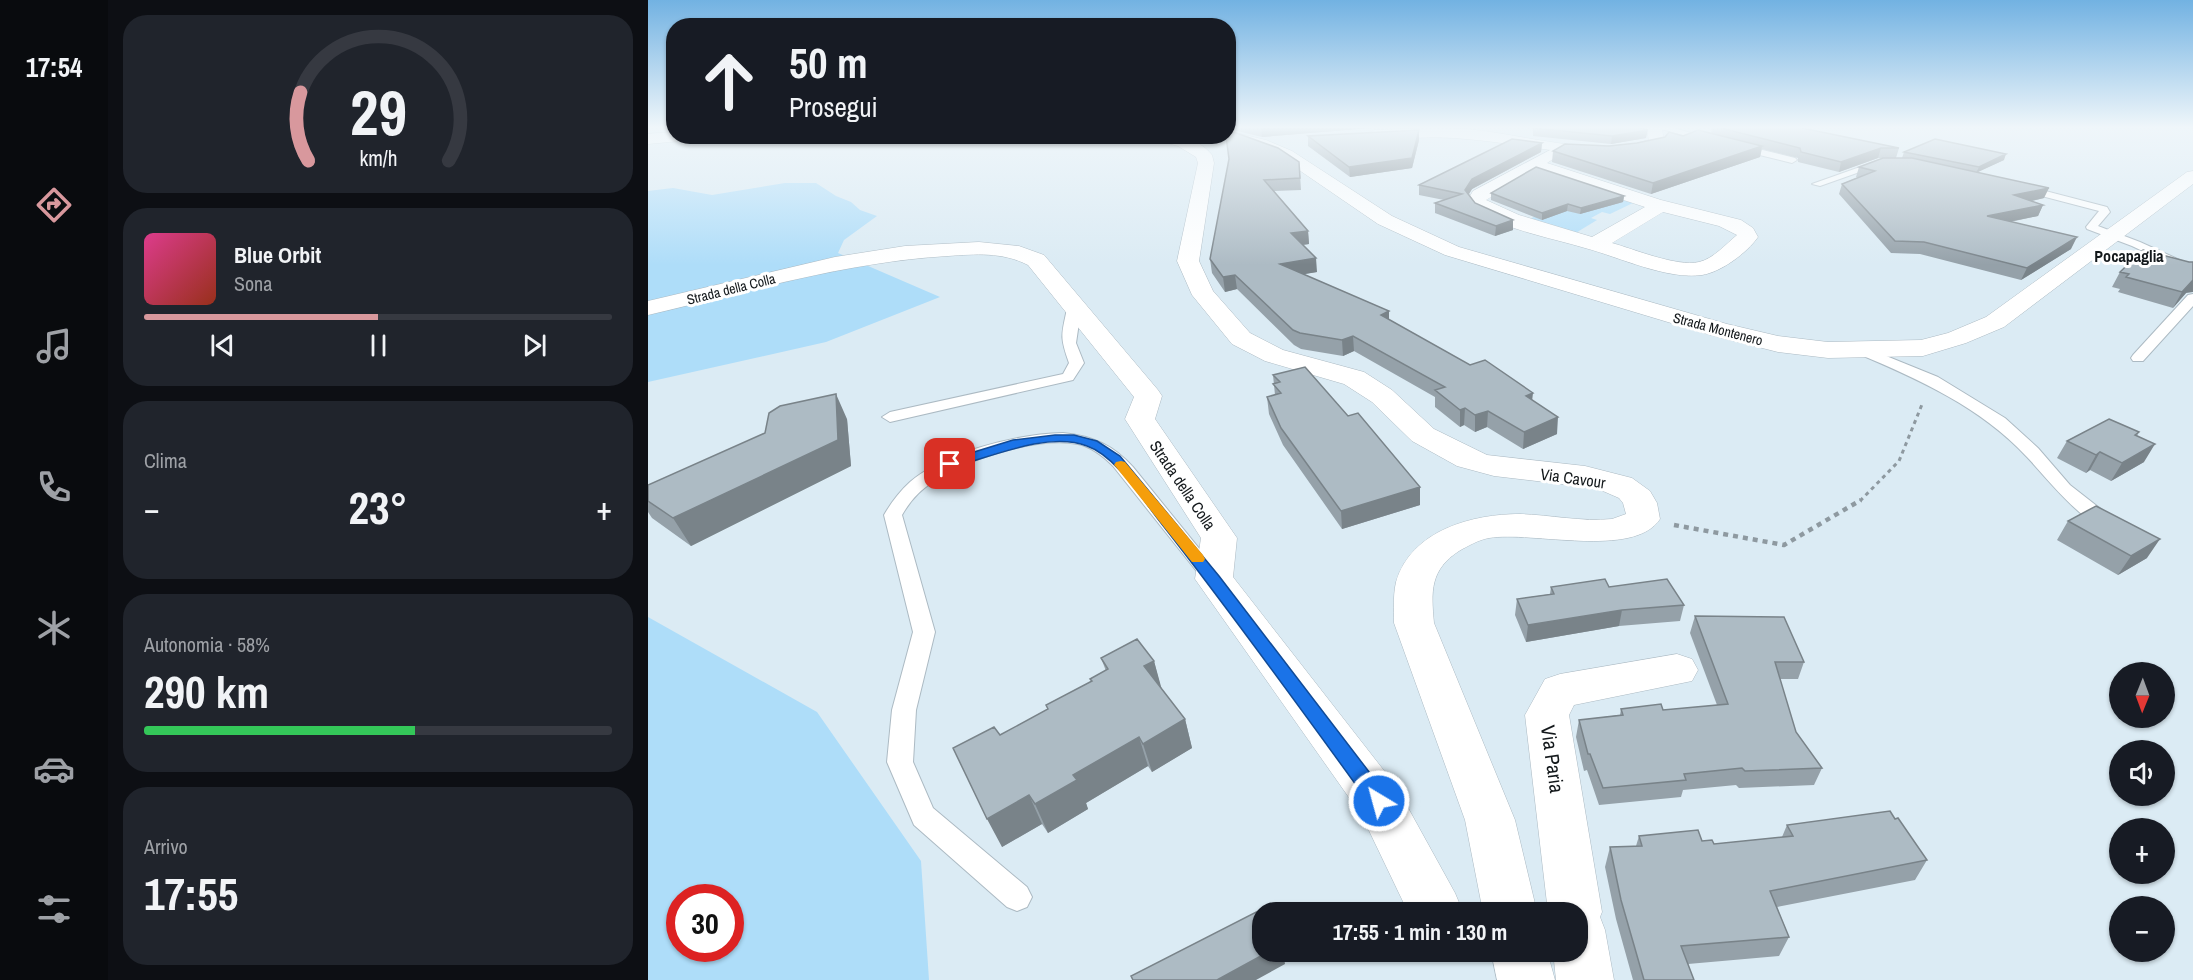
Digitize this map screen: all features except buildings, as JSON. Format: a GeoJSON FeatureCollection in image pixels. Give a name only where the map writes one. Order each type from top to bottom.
{"type":"FeatureCollection","features":[{"type":"Feature","properties":{"kind":"street","name":"Via Cavour"},"geometry":{"type":"LineString","coordinates":[[1204,173],[1188,261],[1191,275],[1207,301],[1229,327],[1246,342],[1268,352],[1349,375],[1371,387],[1417,430],[1450,452],[1507,470],[1583,477],[1619,484],[1634,492],[1643,505],[1643,519]]}},
{"type":"Feature","properties":{"kind":"street","name":"Strada Montenero"},"geometry":{"type":"LineString","coordinates":[[1314,173],[1385,220],[1452,251],[1720,330],[1778,344],[1828,350],[1864,351],[1923,348],[1957,338],[1995,322],[2193,176]]}},
{"type":"Feature","properties":{"kind":"street"},"geometry":{"type":"LineString","coordinates":[[1520,173],[1479,195],[1476,201],[1479,206],[1595,244],[1680,268],[1696,270],[1706,268],[1748,237],[1745,229],[1733,224],[1660,206],[1558,173]]}},
{"type":"Feature","properties":{"kind":"street"},"geometry":{"type":"LineString","coordinates":[[1595,244],[1660,206]]}},
{"type":"Feature","properties":{"kind":"street","name":"Strada della Colla"},"geometry":{"type":"LineString","coordinates":[[648,308],[835,264],[905,252],[979,248],[1019,252],[1036,260],[1057,284],[1074,309],[1148,396],[1140,420],[1219,538],[1214,579]]}},
{"type":"Feature","properties":{"kind":"street"},"geometry":{"type":"LineString","coordinates":[[1508,902],[1490,820],[1414,623],[1412,596],[1418,570],[1436,550],[1456,536],[1480,527],[1617,529],[1643,519]]}},
{"type":"Feature","properties":{"kind":"street"},"geometry":{"type":"LineString","coordinates":[[1214,579],[1379,801],[1431,902]]}},
{"type":"Feature","properties":{"kind":"street","name":"Via Paria"},"geometry":{"type":"LineString","coordinates":[[1574,902],[1546,715],[1560,691],[1677,670]]}},
{"type":"Feature","properties":{"kind":"street"},"geometry":{"type":"LineString","coordinates":[[1582,962],[1585,980]]}},
{"type":"Feature","properties":{"kind":"lane"},"geometry":{"type":"LineString","coordinates":[[1816,184],[1850,173]]}},
{"type":"Feature","properties":{"kind":"lane"},"geometry":{"type":"LineString","coordinates":[[2013,186],[2103,209],[2105,212],[2091,226],[2193,271]]}},
{"type":"Feature","properties":{"kind":"lane"},"geometry":{"type":"LineString","coordinates":[[2138,358],[2193,298]]}},
{"type":"Feature","properties":{"kind":"lane"},"geometry":{"type":"LineString","coordinates":[[890,417],[1068,377],[1076,368],[1078,360],[1069,344],[1074,309]]}},
{"type":"Feature","properties":{"kind":"lane"},"geometry":{"type":"LineString","coordinates":[[1864,351],[1933,380],[1999,421],[2032,452],[2064,489],[2113,528]]}},
{"type":"Feature","properties":{"kind":"lane"},"geometry":{"type":"LineString","coordinates":[[1017,897],[922,816],[900,762],[904,710],[924,632],[893,515],[901,499],[925,478],[950,464],[1013,444],[1055,439],[1074,439],[1093,443],[1116,458],[1214,579]]}},
{"type":"Feature","properties":{"kind":"path"},"geometry":{"type":"LineString","coordinates":[[1643,519],[1784,545],[1857,504],[1899,461],[1933,380]]}},
{"type":"Feature","properties":{"kind":"shaded area"},"geometry":{"type":"Polygon","coordinates":[[[785,183],[816,183],[836,196],[851,202],[860,210],[877,216],[844,240],[838,253],[940,297],[826,342],[648,382],[648,191],[673,188],[712,195],[785,183]]]}},
{"type":"Feature","properties":{"kind":"shaded area"},"geometry":{"type":"Polygon","coordinates":[[[1583,185],[1635,202],[1610,214],[1602,212],[1591,218],[1597,220],[1574,234],[1529,220],[1583,185]]]}},
{"type":"Feature","properties":{"kind":"shaded area"},"geometry":{"type":"Polygon","coordinates":[[[648,617],[817,712],[921,861],[929,980],[648,980],[648,617]]]}},
{"type":"Feature","properties":{"kind":"slow traffic"},"geometry":{"type":"LineString","coordinates":[[1121,465],[1197,559]]}},
{"type":"Feature","properties":{"kind":"district","name":"Pocapaglia"},"geometry":{"type":"Point","coordinates":[2129,256]}},
{"type":"Feature","properties":{"kind":"route"},"geometry":{"type":"LineString","coordinates":[[950,464],[1013,444],[1055,439],[1074,439],[1093,443],[1116,458],[1214,579],[1379,801]]}}]}
